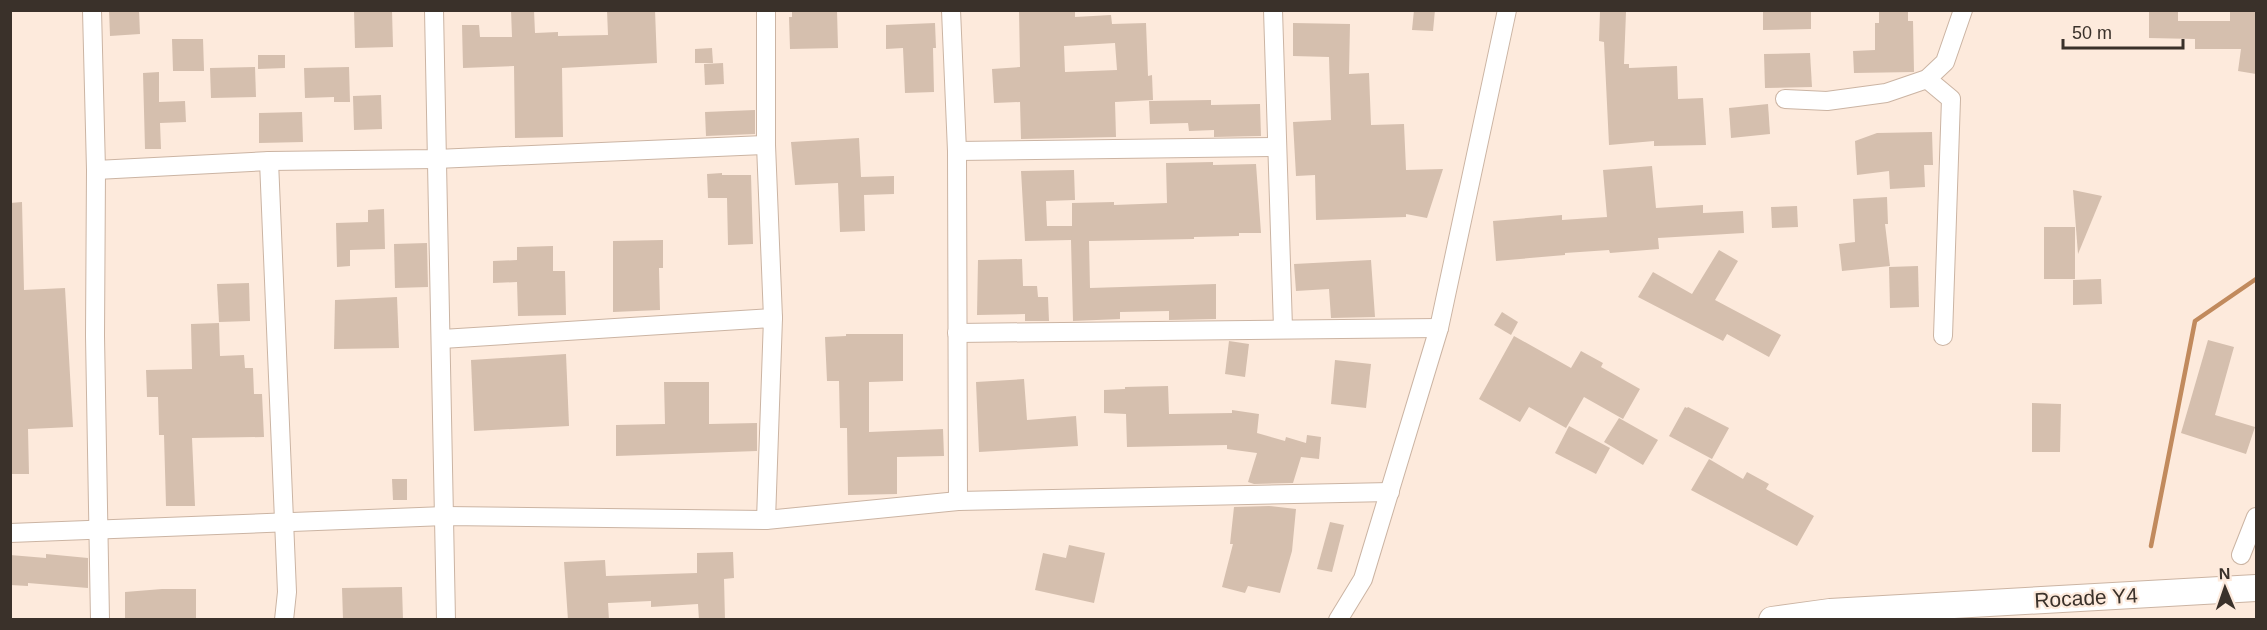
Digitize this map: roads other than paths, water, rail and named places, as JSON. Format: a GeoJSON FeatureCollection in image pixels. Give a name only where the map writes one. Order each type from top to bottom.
{"type":"FeatureCollection","features":[{"type":"Feature","properties":{"kind":"highway","name":"Rocade Y4"},"geometry":{"type":"LineString","coordinates":[[1772,620],[1830,612],[2256,588]]}},
{"type":"Feature","properties":{"kind":"street"},"geometry":{"type":"LineString","coordinates":[[92,10],[96,170],[95,336],[100,620]]}},
{"type":"Feature","properties":{"kind":"street"},"geometry":{"type":"LineString","coordinates":[[434,10],[446,620]]}},
{"type":"Feature","properties":{"kind":"street"},"geometry":{"type":"LineString","coordinates":[[766,10],[766,145],[773,318],[766,520]]}},
{"type":"Feature","properties":{"kind":"street"},"geometry":{"type":"LineString","coordinates":[[951,10],[957,151],[958,501]]}},
{"type":"Feature","properties":{"kind":"street"},"geometry":{"type":"LineString","coordinates":[[1273,10],[1282,328]]}},
{"type":"Feature","properties":{"kind":"street"},"geometry":{"type":"LineString","coordinates":[[1338,620],[1363,579],[1439,328],[1507,10]]}},
{"type":"Feature","properties":{"kind":"street"},"geometry":{"type":"LineString","coordinates":[[1785,99],[1827,101],[1886,93],[1927,79],[1945,62],[1963,10]]}},
{"type":"Feature","properties":{"kind":"street"},"geometry":{"type":"LineString","coordinates":[[1927,79],[1951,99],[1943,336]]}},
{"type":"Feature","properties":{"kind":"street"},"geometry":{"type":"LineString","coordinates":[[96,170],[269,161],[436,159],[766,145]]}},
{"type":"Feature","properties":{"kind":"street"},"geometry":{"type":"LineString","coordinates":[[957,151],[1276,147]]}},
{"type":"Feature","properties":{"kind":"street"},"geometry":{"type":"LineString","coordinates":[[269,161],[287,592],[284,620]]}},
{"type":"Feature","properties":{"kind":"street"},"geometry":{"type":"LineString","coordinates":[[442,339],[773,318]]}},
{"type":"Feature","properties":{"kind":"street"},"geometry":{"type":"LineString","coordinates":[[957,333],[1439,328]]}},
{"type":"Feature","properties":{"kind":"street"},"geometry":{"type":"LineString","coordinates":[[10,533],[445,516],[766,520],[958,501],[1390,492]]}},
{"type":"Feature","properties":{"kind":"street"},"geometry":{"type":"LineString","coordinates":[[2241,555],[2256,517]]}},
{"type":"Feature","properties":{"kind":"waterway"},"geometry":{"type":"LineString","coordinates":[[2151,546],[2195,321],[2256,279]]}}]}
